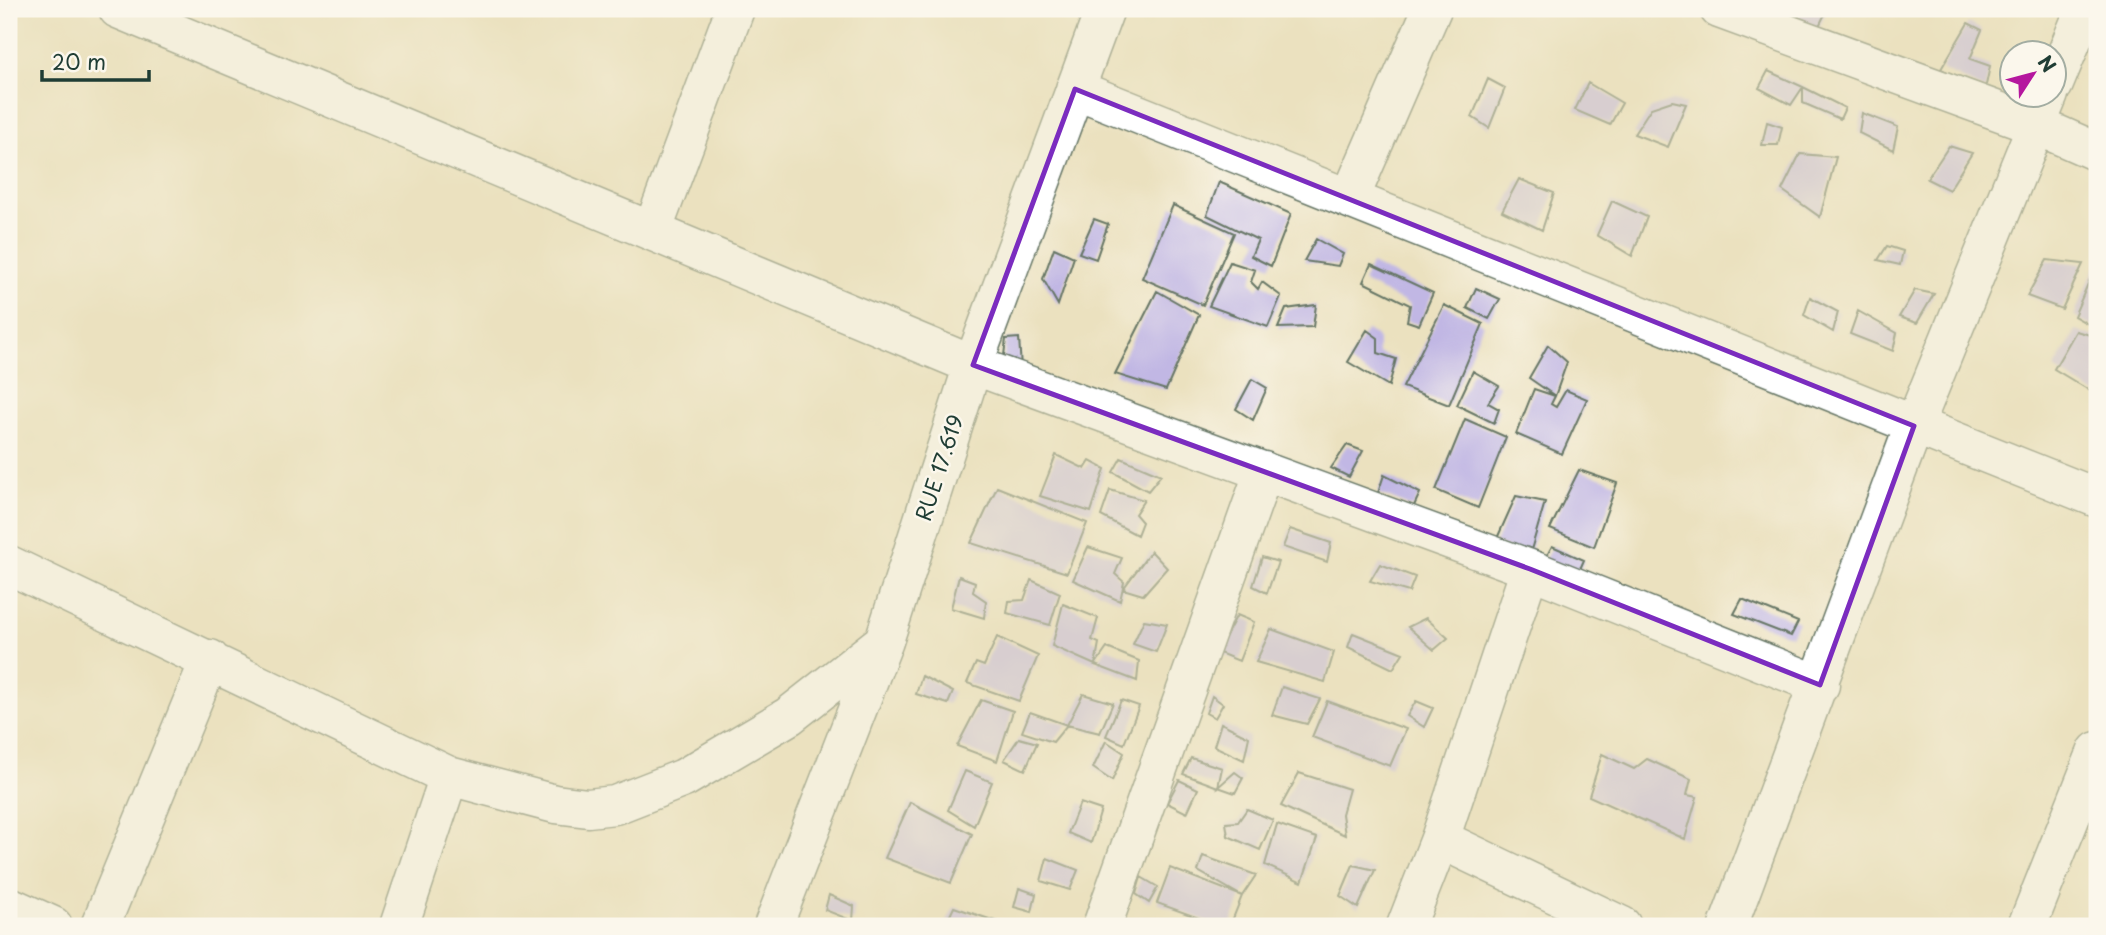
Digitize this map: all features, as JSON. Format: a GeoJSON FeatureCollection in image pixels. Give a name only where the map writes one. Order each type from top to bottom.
{"type":"FeatureCollection","features":[{"type":"Feature","properties":{"kind":"street"},"geometry":{"type":"LineString","coordinates":[[653,229],[735,9]]}},
{"type":"Feature","properties":{"kind":"street","name":"RUE 17.619"},"geometry":{"type":"LineString","coordinates":[[773,926],[884,641],[973,365],[1105,9]]}},
{"type":"Feature","properties":{"kind":"street"},"geometry":{"type":"LineString","coordinates":[[1350,198],[1432,9]]}},
{"type":"Feature","properties":{"kind":"street"},"geometry":{"type":"LineString","coordinates":[[1719,9],[2043,110],[2097,152]]}},
{"type":"Feature","properties":{"kind":"street"},"geometry":{"type":"LineString","coordinates":[[2068,49],[2085,9]]}},
{"type":"Feature","properties":{"kind":"street"},"geometry":{"type":"LineString","coordinates":[[128,11],[973,365],[1530,569],[1821,685]]}},
{"type":"Feature","properties":{"kind":"street"},"geometry":{"type":"LineString","coordinates":[[1075,89],[2097,498]]}},
{"type":"Feature","properties":{"kind":"street"},"geometry":{"type":"LineString","coordinates":[[1728,926],[1821,685],[1914,426],[2043,110]]}},
{"type":"Feature","properties":{"kind":"street"},"geometry":{"type":"LineString","coordinates":[[1102,926],[1264,471]]}},
{"type":"Feature","properties":{"kind":"street"},"geometry":{"type":"LineString","coordinates":[[9,565],[449,776],[555,804],[588,808],[615,806],[684,778],[789,716],[884,641]]}},
{"type":"Feature","properties":{"kind":"street"},"geometry":{"type":"LineString","coordinates":[[1406,926],[1440,839],[1530,569]]}},
{"type":"Feature","properties":{"kind":"street"},"geometry":{"type":"LineString","coordinates":[[100,926],[209,659]]}},
{"type":"Feature","properties":{"kind":"street"},"geometry":{"type":"LineString","coordinates":[[2026,926],[2097,751]]}},
{"type":"Feature","properties":{"kind":"street"},"geometry":{"type":"LineString","coordinates":[[399,926],[449,776]]}},
{"type":"Feature","properties":{"kind":"street"},"geometry":{"type":"LineString","coordinates":[[1440,839],[1622,926]]}},
{"type":"Feature","properties":{"kind":"street"},"geometry":{"type":"LineString","coordinates":[[9,906],[53,926]]}},
{"type":"Feature","properties":{"kind":"highlighted area"},"geometry":{"type":"Polygon","coordinates":[[[1075,89],[1914,426],[1820,685],[1530,569],[973,365],[1075,89]]]}},
{"type":"Feature","properties":{"kind":"building"},"geometry":{"type":"Polygon","coordinates":[[[1799,9],[1826,12],[1817,30],[1798,22],[1799,9]]]}},
{"type":"Feature","properties":{"kind":"building"},"geometry":{"type":"Polygon","coordinates":[[[1968,23],[1982,30],[1970,59],[1990,66],[1985,90],[1941,69],[1968,23]]]}},
{"type":"Feature","properties":{"kind":"building"},"geometry":{"type":"Polygon","coordinates":[[[1768,71],[1803,87],[1791,105],[1759,88],[1768,71]]]}},
{"type":"Feature","properties":{"kind":"building"},"geometry":{"type":"Polygon","coordinates":[[[1488,79],[1505,88],[1489,128],[1472,117],[1488,79]]]}},
{"type":"Feature","properties":{"kind":"building"},"geometry":{"type":"Polygon","coordinates":[[[1588,83],[1622,103],[1610,125],[1575,110],[1588,83]]]}},
{"type":"Feature","properties":{"kind":"building"},"geometry":{"type":"Polygon","coordinates":[[[1803,87],[1845,108],[1840,119],[1803,103],[1803,87]]]}},
{"type":"Feature","properties":{"kind":"building"},"geometry":{"type":"Polygon","coordinates":[[[1672,101],[1686,104],[1668,147],[1634,134],[1651,108],[1672,101]]]}},
{"type":"Feature","properties":{"kind":"building"},"geometry":{"type":"Polygon","coordinates":[[[1862,113],[1898,127],[1893,150],[1859,133],[1862,113]]]}},
{"type":"Feature","properties":{"kind":"building"},"geometry":{"type":"Polygon","coordinates":[[[1767,122],[1782,127],[1778,145],[1762,145],[1767,122]]]}},
{"type":"Feature","properties":{"kind":"building"},"geometry":{"type":"Polygon","coordinates":[[[1949,146],[1972,153],[1949,190],[1927,179],[1949,146]]]}},
{"type":"Feature","properties":{"kind":"building"},"geometry":{"type":"Polygon","coordinates":[[[1800,154],[1836,157],[1820,217],[1782,190],[1800,154]]]}},
{"type":"Feature","properties":{"kind":"building"},"geometry":{"type":"Polygon","coordinates":[[[1519,179],[1554,193],[1542,230],[1502,211],[1519,179]]]}},
{"type":"Feature","properties":{"kind":"building"},"geometry":{"type":"Polygon","coordinates":[[[1219,182],[1291,214],[1271,266],[1251,256],[1258,240],[1207,215],[1219,182]]]}},
{"type":"Feature","properties":{"kind":"building"},"geometry":{"type":"Polygon","coordinates":[[[1612,201],[1647,217],[1632,256],[1597,235],[1612,201]]]}},
{"type":"Feature","properties":{"kind":"building"},"geometry":{"type":"Polygon","coordinates":[[[1173,205],[1234,233],[1203,305],[1142,278],[1173,205]]]}},
{"type":"Feature","properties":{"kind":"building"},"geometry":{"type":"Polygon","coordinates":[[[1094,219],[1108,224],[1096,259],[1079,253],[1094,219]]]}},
{"type":"Feature","properties":{"kind":"building"},"geometry":{"type":"Polygon","coordinates":[[[1316,239],[1343,254],[1338,266],[1304,261],[1316,239]]]}},
{"type":"Feature","properties":{"kind":"building"},"geometry":{"type":"Polygon","coordinates":[[[1887,246],[1903,251],[1900,265],[1878,260],[1887,246]]]}},
{"type":"Feature","properties":{"kind":"building"},"geometry":{"type":"Polygon","coordinates":[[[1054,248],[1074,257],[1058,305],[1043,279],[1054,248]]]}},
{"type":"Feature","properties":{"kind":"building"},"geometry":{"type":"Polygon","coordinates":[[[2047,260],[2083,264],[2062,309],[2027,296],[2047,260]]]}},
{"type":"Feature","properties":{"kind":"building"},"geometry":{"type":"Polygon","coordinates":[[[1230,262],[1255,270],[1251,282],[1258,289],[1262,282],[1281,296],[1268,327],[1209,306],[1230,262]]]}},
{"type":"Feature","properties":{"kind":"building"},"geometry":{"type":"Polygon","coordinates":[[[2097,263],[2097,329],[2074,316],[2097,263]]]}},
{"type":"Feature","properties":{"kind":"building"},"geometry":{"type":"Polygon","coordinates":[[[1371,264],[1433,293],[1419,325],[1407,321],[1410,305],[1363,282],[1371,264]]]}},
{"type":"Feature","properties":{"kind":"building"},"geometry":{"type":"Polygon","coordinates":[[[1476,288],[1500,299],[1489,319],[1467,308],[1476,288]]]}},
{"type":"Feature","properties":{"kind":"building"},"geometry":{"type":"Polygon","coordinates":[[[1915,290],[1934,294],[1917,323],[1899,317],[1915,290]]]}},
{"type":"Feature","properties":{"kind":"building"},"geometry":{"type":"Polygon","coordinates":[[[1157,291],[1199,315],[1166,390],[1115,374],[1157,291]]]}},
{"type":"Feature","properties":{"kind":"building"},"geometry":{"type":"Polygon","coordinates":[[[1810,297],[1838,312],[1833,332],[1804,315],[1810,297]]]}},
{"type":"Feature","properties":{"kind":"building"},"geometry":{"type":"Polygon","coordinates":[[[1316,305],[1313,327],[1278,328],[1286,309],[1316,305]]]}},
{"type":"Feature","properties":{"kind":"building"},"geometry":{"type":"Polygon","coordinates":[[[1444,305],[1483,324],[1449,405],[1403,387],[1444,305]]]}},
{"type":"Feature","properties":{"kind":"building"},"geometry":{"type":"Polygon","coordinates":[[[1858,311],[1897,333],[1893,351],[1850,334],[1858,311]]]}},
{"type":"Feature","properties":{"kind":"building"},"geometry":{"type":"Polygon","coordinates":[[[1367,330],[1378,338],[1378,353],[1396,359],[1389,386],[1348,362],[1367,330]]]}},
{"type":"Feature","properties":{"kind":"building"},"geometry":{"type":"Polygon","coordinates":[[[2076,331],[2097,337],[2097,395],[2054,369],[2076,331]]]}},
{"type":"Feature","properties":{"kind":"building"},"geometry":{"type":"Polygon","coordinates":[[[1019,338],[1021,368],[1003,364],[1006,339],[1019,338]]]}},
{"type":"Feature","properties":{"kind":"building"},"geometry":{"type":"Polygon","coordinates":[[[1548,345],[1567,362],[1555,396],[1529,378],[1548,345]]]}},
{"type":"Feature","properties":{"kind":"building"},"geometry":{"type":"Polygon","coordinates":[[[1473,371],[1499,386],[1488,403],[1499,409],[1494,423],[1457,405],[1473,371]]]}},
{"type":"Feature","properties":{"kind":"building"},"geometry":{"type":"Polygon","coordinates":[[[1252,379],[1267,388],[1253,420],[1236,409],[1252,379]]]}},
{"type":"Feature","properties":{"kind":"building"},"geometry":{"type":"Polygon","coordinates":[[[1534,389],[1555,396],[1551,404],[1556,407],[1566,390],[1587,399],[1562,454],[1516,434],[1534,389]]]}},
{"type":"Feature","properties":{"kind":"building"},"geometry":{"type":"Polygon","coordinates":[[[1465,419],[1506,437],[1478,508],[1436,490],[1465,419]]]}},
{"type":"Feature","properties":{"kind":"building"},"geometry":{"type":"Polygon","coordinates":[[[1347,445],[1363,451],[1349,477],[1331,468],[1347,445]]]}},
{"type":"Feature","properties":{"kind":"building"},"geometry":{"type":"Polygon","coordinates":[[[1056,455],[1085,469],[1090,461],[1105,469],[1091,512],[1040,496],[1056,455]]]}},
{"type":"Feature","properties":{"kind":"building"},"geometry":{"type":"Polygon","coordinates":[[[1121,458],[1161,475],[1148,491],[1113,472],[1121,458]]]}},
{"type":"Feature","properties":{"kind":"building"},"geometry":{"type":"Polygon","coordinates":[[[1579,470],[1617,483],[1594,547],[1550,529],[1579,470]]]}},
{"type":"Feature","properties":{"kind":"building"},"geometry":{"type":"Polygon","coordinates":[[[1384,475],[1420,493],[1413,508],[1378,493],[1384,475]]]}},
{"type":"Feature","properties":{"kind":"building"},"geometry":{"type":"Polygon","coordinates":[[[997,487],[1087,523],[1067,573],[971,543],[997,487]]]}},
{"type":"Feature","properties":{"kind":"building"},"geometry":{"type":"Polygon","coordinates":[[[1110,490],[1144,500],[1135,514],[1142,522],[1137,535],[1101,516],[1110,490]]]}},
{"type":"Feature","properties":{"kind":"building"},"geometry":{"type":"Polygon","coordinates":[[[1516,496],[1545,502],[1529,557],[1495,543],[1516,496]]]}},
{"type":"Feature","properties":{"kind":"building"},"geometry":{"type":"Polygon","coordinates":[[[1290,529],[1331,543],[1327,562],[1283,547],[1290,529]]]}},
{"type":"Feature","properties":{"kind":"building"},"geometry":{"type":"Polygon","coordinates":[[[1552,546],[1584,560],[1577,576],[1544,561],[1552,546]]]}},
{"type":"Feature","properties":{"kind":"building"},"geometry":{"type":"Polygon","coordinates":[[[1088,547],[1122,558],[1115,574],[1124,582],[1120,601],[1073,580],[1088,547]]]}},
{"type":"Feature","properties":{"kind":"building"},"geometry":{"type":"Polygon","coordinates":[[[1151,551],[1167,568],[1143,595],[1123,589],[1151,551]]]}},
{"type":"Feature","properties":{"kind":"building"},"geometry":{"type":"Polygon","coordinates":[[[1262,557],[1278,562],[1267,593],[1253,586],[1262,557]]]}},
{"type":"Feature","properties":{"kind":"building"},"geometry":{"type":"Polygon","coordinates":[[[1380,564],[1415,577],[1409,592],[1370,581],[1380,564]]]}},
{"type":"Feature","properties":{"kind":"building"},"geometry":{"type":"Polygon","coordinates":[[[959,576],[975,582],[973,592],[986,601],[984,618],[951,608],[959,576]]]}},
{"type":"Feature","properties":{"kind":"building"},"geometry":{"type":"Polygon","coordinates":[[[1031,580],[1060,593],[1050,625],[1007,613],[1009,601],[1024,600],[1031,580]]]}},
{"type":"Feature","properties":{"kind":"building"},"geometry":{"type":"Polygon","coordinates":[[[1742,599],[1798,622],[1791,636],[1734,614],[1742,599]]]}},
{"type":"Feature","properties":{"kind":"building"},"geometry":{"type":"Polygon","coordinates":[[[1063,604],[1098,618],[1092,640],[1099,643],[1095,665],[1052,646],[1063,604]]]}},
{"type":"Feature","properties":{"kind":"building"},"geometry":{"type":"Polygon","coordinates":[[[1237,615],[1254,622],[1239,661],[1217,652],[1237,615]]]}},
{"type":"Feature","properties":{"kind":"building"},"geometry":{"type":"Polygon","coordinates":[[[1426,618],[1448,638],[1434,650],[1408,627],[1426,618]]]}},
{"type":"Feature","properties":{"kind":"building"},"geometry":{"type":"Polygon","coordinates":[[[1144,620],[1167,624],[1156,652],[1133,644],[1144,620]]]}},
{"type":"Feature","properties":{"kind":"building"},"geometry":{"type":"Polygon","coordinates":[[[1271,629],[1334,652],[1325,682],[1256,662],[1271,629]]]}},
{"type":"Feature","properties":{"kind":"building"},"geometry":{"type":"Polygon","coordinates":[[[1353,633],[1403,653],[1393,669],[1348,647],[1353,633]]]}},
{"type":"Feature","properties":{"kind":"building"},"geometry":{"type":"Polygon","coordinates":[[[997,637],[1038,656],[1019,701],[967,683],[976,663],[984,666],[997,637]]]}},
{"type":"Feature","properties":{"kind":"building"},"geometry":{"type":"Polygon","coordinates":[[[1107,648],[1139,661],[1137,681],[1095,665],[1107,648]]]}},
{"type":"Feature","properties":{"kind":"building"},"geometry":{"type":"Polygon","coordinates":[[[922,676],[953,692],[948,704],[916,694],[922,676]]]}},
{"type":"Feature","properties":{"kind":"building"},"geometry":{"type":"Polygon","coordinates":[[[1282,687],[1320,699],[1307,724],[1272,715],[1282,687]]]}},
{"type":"Feature","properties":{"kind":"building"},"geometry":{"type":"Polygon","coordinates":[[[1083,694],[1113,703],[1100,733],[1067,725],[1083,694]]]}},
{"type":"Feature","properties":{"kind":"building"},"geometry":{"type":"Polygon","coordinates":[[[1212,696],[1223,704],[1215,718],[1206,713],[1212,696]]]}},
{"type":"Feature","properties":{"kind":"building"},"geometry":{"type":"Polygon","coordinates":[[[981,700],[1013,711],[997,761],[957,746],[981,700]]]}},
{"type":"Feature","properties":{"kind":"building"},"geometry":{"type":"Polygon","coordinates":[[[1121,700],[1139,706],[1124,744],[1106,736],[1121,700]]]}},
{"type":"Feature","properties":{"kind":"building"},"geometry":{"type":"Polygon","coordinates":[[[1327,701],[1406,729],[1390,766],[1312,737],[1327,701]]]}},
{"type":"Feature","properties":{"kind":"building"},"geometry":{"type":"Polygon","coordinates":[[[1416,701],[1433,708],[1424,727],[1407,716],[1416,701]]]}},
{"type":"Feature","properties":{"kind":"building"},"geometry":{"type":"Polygon","coordinates":[[[1030,712],[1067,725],[1053,742],[1022,732],[1030,712]]]}},
{"type":"Feature","properties":{"kind":"building"},"geometry":{"type":"Polygon","coordinates":[[[1221,723],[1249,737],[1244,760],[1214,746],[1221,723]]]}},
{"type":"Feature","properties":{"kind":"building"},"geometry":{"type":"Polygon","coordinates":[[[1019,738],[1037,743],[1025,770],[1004,760],[1019,738]]]}},
{"type":"Feature","properties":{"kind":"building"},"geometry":{"type":"Polygon","coordinates":[[[1106,741],[1124,753],[1112,781],[1093,768],[1106,741]]]}},
{"type":"Feature","properties":{"kind":"building"},"geometry":{"type":"Polygon","coordinates":[[[1602,754],[1634,769],[1647,759],[1691,779],[1687,795],[1697,797],[1685,839],[1589,796],[1602,754]]]}},
{"type":"Feature","properties":{"kind":"building"},"geometry":{"type":"Polygon","coordinates":[[[1191,758],[1222,768],[1218,787],[1183,774],[1191,758]]]}},
{"type":"Feature","properties":{"kind":"building"},"geometry":{"type":"Polygon","coordinates":[[[965,771],[992,782],[974,826],[948,810],[965,771]]]}},
{"type":"Feature","properties":{"kind":"building"},"geometry":{"type":"Polygon","coordinates":[[[1235,772],[1243,778],[1235,793],[1218,787],[1235,772]]]}},
{"type":"Feature","properties":{"kind":"building"},"geometry":{"type":"Polygon","coordinates":[[[1299,773],[1349,789],[1342,814],[1345,835],[1281,806],[1299,773]]]}},
{"type":"Feature","properties":{"kind":"building"},"geometry":{"type":"Polygon","coordinates":[[[1179,780],[1198,789],[1187,813],[1167,803],[1179,780]]]}},
{"type":"Feature","properties":{"kind":"building"},"geometry":{"type":"Polygon","coordinates":[[[910,802],[972,834],[951,883],[885,858],[910,802]]]}},
{"type":"Feature","properties":{"kind":"building"},"geometry":{"type":"Polygon","coordinates":[[[1080,803],[1101,810],[1091,843],[1068,833],[1080,803]]]}},
{"type":"Feature","properties":{"kind":"building"},"geometry":{"type":"Polygon","coordinates":[[[1247,809],[1273,820],[1260,850],[1228,836],[1226,823],[1238,822],[1247,809]]]}},
{"type":"Feature","properties":{"kind":"building"},"geometry":{"type":"Polygon","coordinates":[[[1277,824],[1317,838],[1302,882],[1265,865],[1277,824]]]}},
{"type":"Feature","properties":{"kind":"building"},"geometry":{"type":"Polygon","coordinates":[[[1203,856],[1256,875],[1242,896],[1198,871],[1203,856]]]}},
{"type":"Feature","properties":{"kind":"building"},"geometry":{"type":"Polygon","coordinates":[[[1047,858],[1078,870],[1070,890],[1041,881],[1047,858]]]}},
{"type":"Feature","properties":{"kind":"building"},"geometry":{"type":"Polygon","coordinates":[[[1353,865],[1375,870],[1358,908],[1340,896],[1353,865]]]}},
{"type":"Feature","properties":{"kind":"building"},"geometry":{"type":"Polygon","coordinates":[[[1170,868],[1242,896],[1230,926],[1221,926],[1157,903],[1170,868]]]}},
{"type":"Feature","properties":{"kind":"building"},"geometry":{"type":"Polygon","coordinates":[[[1141,877],[1158,887],[1149,903],[1136,894],[1141,877]]]}},
{"type":"Feature","properties":{"kind":"building"},"geometry":{"type":"Polygon","coordinates":[[[1019,888],[1036,894],[1032,912],[1014,907],[1019,888]]]}},
{"type":"Feature","properties":{"kind":"building"},"geometry":{"type":"Polygon","coordinates":[[[829,895],[854,906],[853,921],[825,910],[829,895]]]}},
{"type":"Feature","properties":{"kind":"building"},"geometry":{"type":"Polygon","coordinates":[[[954,907],[998,922],[997,926],[945,926],[954,907]]]}}]}
